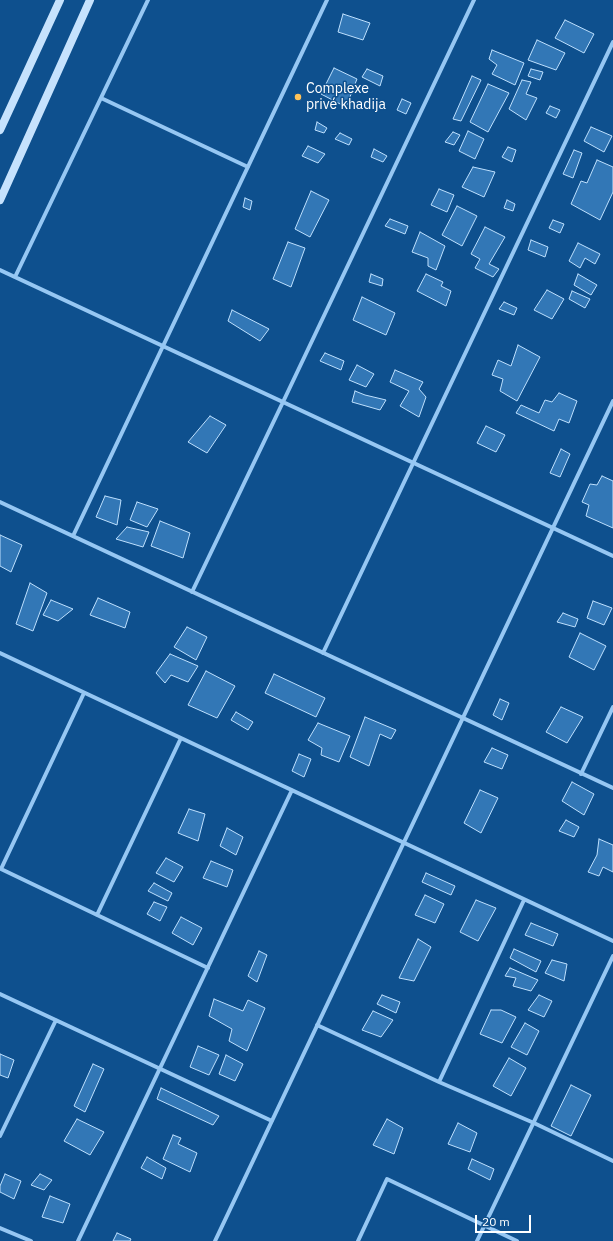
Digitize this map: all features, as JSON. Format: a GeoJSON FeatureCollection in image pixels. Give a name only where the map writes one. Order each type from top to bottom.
{"type":"FeatureCollection","features":[{"type":"Feature","properties":{"kind":"main road"},"geometry":{"type":"LineString","coordinates":[[0,130],[60,0]]}},
{"type":"Feature","properties":{"kind":"main road"},"geometry":{"type":"LineString","coordinates":[[0,200],[90,0]]}},
{"type":"Feature","properties":{"kind":"street"},"geometry":{"type":"LineString","coordinates":[[16,277],[148,0]]}},
{"type":"Feature","properties":{"kind":"street"},"geometry":{"type":"LineString","coordinates":[[73,536],[327,0]]}},
{"type":"Feature","properties":{"kind":"street"},"geometry":{"type":"LineString","coordinates":[[192,592],[474,0]]}},
{"type":"Feature","properties":{"kind":"street"},"geometry":{"type":"LineString","coordinates":[[323,653],[613,42]]}},
{"type":"Feature","properties":{"kind":"street"},"geometry":{"type":"LineString","coordinates":[[101,98],[248,167]]}},
{"type":"Feature","properties":{"kind":"street"},"geometry":{"type":"LineString","coordinates":[[0,270],[613,556]]}},
{"type":"Feature","properties":{"kind":"street"},"geometry":{"type":"LineString","coordinates":[[215,1241],[613,401]]}},
{"type":"Feature","properties":{"kind":"street"},"geometry":{"type":"LineString","coordinates":[[0,502],[613,788]]}},
{"type":"Feature","properties":{"kind":"street"},"geometry":{"type":"LineString","coordinates":[[0,653],[613,941]]}},
{"type":"Feature","properties":{"kind":"street"},"geometry":{"type":"LineString","coordinates":[[84,693],[1,869],[208,968]]}},
{"type":"Feature","properties":{"kind":"street"},"geometry":{"type":"LineString","coordinates":[[582,774],[613,707]]}},
{"type":"Feature","properties":{"kind":"street"},"geometry":{"type":"LineString","coordinates":[[97,915],[181,738]]}},
{"type":"Feature","properties":{"kind":"street"},"geometry":{"type":"LineString","coordinates":[[78,1241],[292,790]]}},
{"type":"Feature","properties":{"kind":"street"},"geometry":{"type":"LineString","coordinates":[[439,1082],[524,900]]}},
{"type":"Feature","properties":{"kind":"street"},"geometry":{"type":"LineString","coordinates":[[477,1241],[613,956]]}},
{"type":"Feature","properties":{"kind":"street"},"geometry":{"type":"LineString","coordinates":[[0,994],[272,1121]]}},
{"type":"Feature","properties":{"kind":"street"},"geometry":{"type":"LineString","coordinates":[[0,1136],[56,1020]]}},
{"type":"Feature","properties":{"kind":"street"},"geometry":{"type":"LineString","coordinates":[[317,1025],[439,1082],[534,1123],[613,1161]]}},
{"type":"Feature","properties":{"kind":"street"},"geometry":{"type":"LineString","coordinates":[[358,1241],[387,1179],[517,1241]]}},
{"type":"Feature","properties":{"kind":"street"},"geometry":{"type":"LineString","coordinates":[[0,1228],[32,1241]]}},
{"type":"Feature","properties":{"kind":"building"},"geometry":{"type":"Polygon","coordinates":[[[343,14],[370,23],[363,40],[338,32],[343,14]]]}},
{"type":"Feature","properties":{"kind":"building"},"geometry":{"type":"Polygon","coordinates":[[[565,20],[594,34],[584,53],[555,38],[565,20]]]}},
{"type":"Feature","properties":{"kind":"building"},"geometry":{"type":"Polygon","coordinates":[[[537,40],[565,53],[556,70],[528,60],[537,40]]]}},
{"type":"Feature","properties":{"kind":"building"},"geometry":{"type":"Polygon","coordinates":[[[492,50],[524,63],[515,85],[492,74],[497,65],[489,59],[492,50]]]}},
{"type":"Feature","properties":{"kind":"building"},"geometry":{"type":"Polygon","coordinates":[[[334,68],[357,79],[346,107],[321,94],[334,68]]]}},
{"type":"Feature","properties":{"kind":"building"},"geometry":{"type":"Polygon","coordinates":[[[367,69],[383,76],[380,86],[362,77],[367,69]]]}},
{"type":"Feature","properties":{"kind":"building"},"geometry":{"type":"Polygon","coordinates":[[[531,69],[543,72],[540,80],[528,76],[531,69]]]}},
{"type":"Feature","properties":{"kind":"building"},"geometry":{"type":"Polygon","coordinates":[[[472,76],[481,80],[461,121],[453,119],[472,76]]]}},
{"type":"Feature","properties":{"kind":"building"},"geometry":{"type":"Polygon","coordinates":[[[522,80],[531,82],[526,94],[537,98],[526,120],[509,109],[522,80]]]}},
{"type":"Feature","properties":{"kind":"building"},"geometry":{"type":"Polygon","coordinates":[[[488,84],[509,93],[488,132],[470,122],[488,84]]]}},
{"type":"Feature","properties":{"kind":"building"},"geometry":{"type":"Polygon","coordinates":[[[402,99],[411,103],[406,114],[397,110],[402,99]]]}},
{"type":"Feature","properties":{"kind":"building"},"geometry":{"type":"Polygon","coordinates":[[[550,106],[560,110],[556,118],[546,113],[550,106]]]}},
{"type":"Feature","properties":{"kind":"building"},"geometry":{"type":"Polygon","coordinates":[[[317,122],[327,128],[324,133],[315,130],[317,122]]]}},
{"type":"Feature","properties":{"kind":"building"},"geometry":{"type":"Polygon","coordinates":[[[591,127],[612,136],[604,152],[584,141],[591,127]]]}},
{"type":"Feature","properties":{"kind":"building"},"geometry":{"type":"Polygon","coordinates":[[[468,131],[484,139],[475,159],[459,151],[468,131]]]}},
{"type":"Feature","properties":{"kind":"building"},"geometry":{"type":"Polygon","coordinates":[[[453,132],[460,135],[454,145],[445,142],[453,132]]]}},
{"type":"Feature","properties":{"kind":"building"},"geometry":{"type":"Polygon","coordinates":[[[340,133],[352,139],[349,145],[335,139],[340,133]]]}},
{"type":"Feature","properties":{"kind":"building"},"geometry":{"type":"Polygon","coordinates":[[[308,146],[325,154],[318,163],[302,156],[308,146]]]}},
{"type":"Feature","properties":{"kind":"building"},"geometry":{"type":"Polygon","coordinates":[[[508,147],[516,150],[512,162],[502,157],[508,147]]]}},
{"type":"Feature","properties":{"kind":"building"},"geometry":{"type":"Polygon","coordinates":[[[374,149],[387,156],[383,162],[371,157],[374,149]]]}},
{"type":"Feature","properties":{"kind":"building"},"geometry":{"type":"Polygon","coordinates":[[[574,150],[582,153],[573,178],[563,174],[574,150]]]}},
{"type":"Feature","properties":{"kind":"building"},"geometry":{"type":"Polygon","coordinates":[[[597,160],[613,167],[613,192],[600,220],[571,204],[581,181],[587,183],[597,160]]]}},
{"type":"Feature","properties":{"kind":"building"},"geometry":{"type":"Polygon","coordinates":[[[473,167],[495,172],[484,197],[462,187],[473,167]]]}},
{"type":"Feature","properties":{"kind":"building"},"geometry":{"type":"Polygon","coordinates":[[[439,189],[454,195],[447,212],[431,205],[439,189]]]}},
{"type":"Feature","properties":{"kind":"building"},"geometry":{"type":"Polygon","coordinates":[[[311,191],[329,200],[310,237],[295,229],[311,191]]]}},
{"type":"Feature","properties":{"kind":"building"},"geometry":{"type":"Polygon","coordinates":[[[245,198],[252,201],[250,210],[243,207],[245,198]]]}},
{"type":"Feature","properties":{"kind":"building"},"geometry":{"type":"Polygon","coordinates":[[[507,200],[515,204],[513,211],[504,208],[507,200]]]}},
{"type":"Feature","properties":{"kind":"building"},"geometry":{"type":"Polygon","coordinates":[[[457,206],[477,216],[462,246],[442,235],[457,206]]]}},
{"type":"Feature","properties":{"kind":"building"},"geometry":{"type":"Polygon","coordinates":[[[390,219],[408,226],[405,234],[385,226],[390,219]]]}},
{"type":"Feature","properties":{"kind":"building"},"geometry":{"type":"Polygon","coordinates":[[[553,220],[564,224],[560,233],[549,228],[553,220]]]}},
{"type":"Feature","properties":{"kind":"building"},"geometry":{"type":"Polygon","coordinates":[[[485,227],[505,237],[489,264],[499,269],[493,277],[475,268],[480,259],[471,254],[485,227]]]}},
{"type":"Feature","properties":{"kind":"building"},"geometry":{"type":"Polygon","coordinates":[[[420,232],[445,246],[436,270],[428,266],[428,258],[412,252],[420,232]]]}},
{"type":"Feature","properties":{"kind":"building"},"geometry":{"type":"Polygon","coordinates":[[[531,240],[548,247],[545,257],[528,250],[531,240]]]}},
{"type":"Feature","properties":{"kind":"building"},"geometry":{"type":"Polygon","coordinates":[[[288,242],[305,248],[291,287],[273,279],[288,242]]]}},
{"type":"Feature","properties":{"kind":"building"},"geometry":{"type":"Polygon","coordinates":[[[578,243],[600,254],[595,264],[585,258],[580,268],[569,261],[578,243]]]}},
{"type":"Feature","properties":{"kind":"building"},"geometry":{"type":"Polygon","coordinates":[[[371,274],[383,279],[382,286],[369,282],[371,274]]]}},
{"type":"Feature","properties":{"kind":"building"},"geometry":{"type":"Polygon","coordinates":[[[426,274],[443,282],[441,286],[451,291],[446,306],[417,291],[426,274]]]}},
{"type":"Feature","properties":{"kind":"building"},"geometry":{"type":"Polygon","coordinates":[[[578,274],[597,285],[591,295],[574,285],[578,274]]]}},
{"type":"Feature","properties":{"kind":"building"},"geometry":{"type":"Polygon","coordinates":[[[547,290],[564,299],[552,319],[534,310],[547,290]]]}},
{"type":"Feature","properties":{"kind":"building"},"geometry":{"type":"Polygon","coordinates":[[[572,291],[590,299],[585,308],[569,299],[572,291]]]}},
{"type":"Feature","properties":{"kind":"building"},"geometry":{"type":"Polygon","coordinates":[[[362,297],[395,313],[386,335],[353,320],[362,297]]]}},
{"type":"Feature","properties":{"kind":"building"},"geometry":{"type":"Polygon","coordinates":[[[504,302],[517,308],[514,315],[499,309],[504,302]]]}},
{"type":"Feature","properties":{"kind":"building"},"geometry":{"type":"Polygon","coordinates":[[[232,310],[269,329],[260,341],[228,321],[232,310]]]}},
{"type":"Feature","properties":{"kind":"building"},"geometry":{"type":"Polygon","coordinates":[[[518,345],[540,357],[517,401],[500,391],[503,379],[492,375],[498,360],[511,366],[518,345]]]}},
{"type":"Feature","properties":{"kind":"building"},"geometry":{"type":"Polygon","coordinates":[[[325,353],[344,361],[341,370],[320,361],[325,353]]]}},
{"type":"Feature","properties":{"kind":"building"},"geometry":{"type":"Polygon","coordinates":[[[357,365],[374,374],[366,387],[349,380],[357,365]]]}},
{"type":"Feature","properties":{"kind":"building"},"geometry":{"type":"Polygon","coordinates":[[[395,370],[423,382],[419,389],[426,397],[419,417],[400,406],[409,391],[390,382],[395,370]]]}},
{"type":"Feature","properties":{"kind":"building"},"geometry":{"type":"Polygon","coordinates":[[[355,391],[386,400],[380,410],[352,402],[355,391]]]}},
{"type":"Feature","properties":{"kind":"building"},"geometry":{"type":"Polygon","coordinates":[[[559,393],[577,401],[569,423],[559,419],[554,431],[516,413],[521,405],[539,413],[545,400],[552,402],[559,393]]]}},
{"type":"Feature","properties":{"kind":"building"},"geometry":{"type":"Polygon","coordinates":[[[210,416],[226,425],[207,453],[188,442],[210,416]]]}},
{"type":"Feature","properties":{"kind":"building"},"geometry":{"type":"Polygon","coordinates":[[[486,426],[505,435],[496,452],[477,443],[486,426]]]}},
{"type":"Feature","properties":{"kind":"building"},"geometry":{"type":"Polygon","coordinates":[[[561,449],[570,454],[560,477],[550,473],[561,449]]]}},
{"type":"Feature","properties":{"kind":"building"},"geometry":{"type":"Polygon","coordinates":[[[602,476],[613,481],[613,528],[586,516],[589,505],[582,502],[590,484],[597,485],[602,476]]]}},
{"type":"Feature","properties":{"kind":"building"},"geometry":{"type":"Polygon","coordinates":[[[105,496],[121,500],[117,525],[96,517],[105,496]]]}},
{"type":"Feature","properties":{"kind":"building"},"geometry":{"type":"Polygon","coordinates":[[[137,502],[158,509],[147,527],[130,520],[137,502]]]}},
{"type":"Feature","properties":{"kind":"building"},"geometry":{"type":"Polygon","coordinates":[[[160,521],[190,533],[183,558],[151,546],[160,521]]]}},
{"type":"Feature","properties":{"kind":"building"},"geometry":{"type":"Polygon","coordinates":[[[127,527],[149,532],[143,547],[116,539],[127,527]]]}},
{"type":"Feature","properties":{"kind":"building"},"geometry":{"type":"Polygon","coordinates":[[[0,535],[22,545],[11,572],[0,566],[0,535]]]}},
{"type":"Feature","properties":{"kind":"building"},"geometry":{"type":"Polygon","coordinates":[[[30,583],[47,593],[33,631],[16,624],[30,583]]]}},
{"type":"Feature","properties":{"kind":"building"},"geometry":{"type":"Polygon","coordinates":[[[98,598],[130,612],[125,628],[90,615],[98,598]]]}},
{"type":"Feature","properties":{"kind":"building"},"geometry":{"type":"Polygon","coordinates":[[[51,600],[73,609],[58,621],[43,615],[51,600]]]}},
{"type":"Feature","properties":{"kind":"building"},"geometry":{"type":"Polygon","coordinates":[[[593,601],[612,608],[604,625],[587,618],[593,601]]]}},
{"type":"Feature","properties":{"kind":"building"},"geometry":{"type":"Polygon","coordinates":[[[563,613],[578,619],[575,627],[557,622],[563,613]]]}},
{"type":"Feature","properties":{"kind":"building"},"geometry":{"type":"Polygon","coordinates":[[[187,627],[207,637],[196,660],[174,647],[187,627]]]}},
{"type":"Feature","properties":{"kind":"building"},"geometry":{"type":"Polygon","coordinates":[[[580,633],[606,646],[594,670],[569,657],[580,633]]]}},
{"type":"Feature","properties":{"kind":"building"},"geometry":{"type":"Polygon","coordinates":[[[170,654],[198,666],[188,682],[171,675],[165,683],[156,673],[170,654]]]}},
{"type":"Feature","properties":{"kind":"building"},"geometry":{"type":"Polygon","coordinates":[[[206,671],[235,686],[217,718],[188,705],[206,671]]]}},
{"type":"Feature","properties":{"kind":"building"},"geometry":{"type":"Polygon","coordinates":[[[274,674],[325,698],[316,717],[265,693],[274,674]]]}},
{"type":"Feature","properties":{"kind":"building"},"geometry":{"type":"Polygon","coordinates":[[[500,699],[509,703],[502,720],[493,715],[500,699]]]}},
{"type":"Feature","properties":{"kind":"building"},"geometry":{"type":"Polygon","coordinates":[[[561,707],[583,717],[567,743],[546,732],[561,707]]]}},
{"type":"Feature","properties":{"kind":"building"},"geometry":{"type":"Polygon","coordinates":[[[236,712],[253,722],[248,730],[231,720],[236,712]]]}},
{"type":"Feature","properties":{"kind":"building"},"geometry":{"type":"Polygon","coordinates":[[[365,717],[396,730],[391,739],[380,734],[369,766],[350,757],[365,717]]]}},
{"type":"Feature","properties":{"kind":"building"},"geometry":{"type":"Polygon","coordinates":[[[318,723],[350,736],[339,762],[321,755],[322,748],[308,740],[318,723]]]}},
{"type":"Feature","properties":{"kind":"building"},"geometry":{"type":"Polygon","coordinates":[[[492,748],[508,755],[502,769],[484,762],[492,748]]]}},
{"type":"Feature","properties":{"kind":"building"},"geometry":{"type":"Polygon","coordinates":[[[299,754],[311,759],[304,777],[292,771],[299,754]]]}},
{"type":"Feature","properties":{"kind":"building"},"geometry":{"type":"Polygon","coordinates":[[[572,782],[594,794],[584,815],[562,801],[572,782]]]}},
{"type":"Feature","properties":{"kind":"building"},"geometry":{"type":"Polygon","coordinates":[[[480,790],[498,798],[481,833],[464,823],[480,790]]]}},
{"type":"Feature","properties":{"kind":"building"},"geometry":{"type":"Polygon","coordinates":[[[189,809],[205,814],[198,841],[178,833],[189,809]]]}},
{"type":"Feature","properties":{"kind":"building"},"geometry":{"type":"Polygon","coordinates":[[[566,820],[579,827],[574,837],[559,831],[566,820]]]}},
{"type":"Feature","properties":{"kind":"building"},"geometry":{"type":"Polygon","coordinates":[[[227,828],[243,837],[236,855],[220,846],[227,828]]]}},
{"type":"Feature","properties":{"kind":"building"},"geometry":{"type":"Polygon","coordinates":[[[599,839],[613,845],[613,872],[603,867],[599,876],[588,872],[597,855],[599,839]]]}},
{"type":"Feature","properties":{"kind":"building"},"geometry":{"type":"Polygon","coordinates":[[[166,858],[183,867],[174,882],[156,873],[166,858]]]}},
{"type":"Feature","properties":{"kind":"building"},"geometry":{"type":"Polygon","coordinates":[[[211,861],[233,870],[227,887],[203,878],[211,861]]]}},
{"type":"Feature","properties":{"kind":"building"},"geometry":{"type":"Polygon","coordinates":[[[426,873],[455,886],[451,895],[422,882],[426,873]]]}},
{"type":"Feature","properties":{"kind":"building"},"geometry":{"type":"Polygon","coordinates":[[[154,883],[172,893],[168,901],[148,891],[154,883]]]}},
{"type":"Feature","properties":{"kind":"building"},"geometry":{"type":"Polygon","coordinates":[[[425,895],[444,904],[435,923],[415,915],[425,895]]]}},
{"type":"Feature","properties":{"kind":"building"},"geometry":{"type":"Polygon","coordinates":[[[476,900],[496,908],[478,941],[460,932],[476,900]]]}},
{"type":"Feature","properties":{"kind":"building"},"geometry":{"type":"Polygon","coordinates":[[[154,902],[167,907],[160,921],[147,914],[154,902]]]}},
{"type":"Feature","properties":{"kind":"building"},"geometry":{"type":"Polygon","coordinates":[[[181,917],[202,928],[193,945],[172,933],[181,917]]]}},
{"type":"Feature","properties":{"kind":"building"},"geometry":{"type":"Polygon","coordinates":[[[531,923],[558,934],[553,946],[525,935],[531,923]]]}},
{"type":"Feature","properties":{"kind":"building"},"geometry":{"type":"Polygon","coordinates":[[[418,939],[431,947],[414,981],[399,978],[418,939]]]}},
{"type":"Feature","properties":{"kind":"building"},"geometry":{"type":"Polygon","coordinates":[[[514,949],[541,961],[536,972],[510,958],[514,949]]]}},
{"type":"Feature","properties":{"kind":"building"},"geometry":{"type":"Polygon","coordinates":[[[259,951],[267,955],[257,982],[248,976],[259,951]]]}},
{"type":"Feature","properties":{"kind":"building"},"geometry":{"type":"Polygon","coordinates":[[[552,960],[567,964],[564,981],[545,973],[552,960]]]}},
{"type":"Feature","properties":{"kind":"building"},"geometry":{"type":"Polygon","coordinates":[[[510,968],[538,980],[531,991],[513,986],[516,978],[505,976],[510,968]]]}},
{"type":"Feature","properties":{"kind":"building"},"geometry":{"type":"Polygon","coordinates":[[[382,995],[400,1002],[396,1013],[377,1004],[382,995]]]}},
{"type":"Feature","properties":{"kind":"building"},"geometry":{"type":"Polygon","coordinates":[[[539,995],[552,1001],[544,1017],[528,1010],[539,995]]]}},
{"type":"Feature","properties":{"kind":"building"},"geometry":{"type":"Polygon","coordinates":[[[214,999],[243,1011],[248,1000],[265,1008],[247,1051],[229,1041],[232,1029],[209,1016],[214,999]]]}},
{"type":"Feature","properties":{"kind":"building"},"geometry":{"type":"Polygon","coordinates":[[[491,1010],[501,1010],[516,1017],[502,1043],[480,1034],[491,1010]]]}},
{"type":"Feature","properties":{"kind":"building"},"geometry":{"type":"Polygon","coordinates":[[[373,1011],[393,1020],[381,1037],[362,1030],[373,1011]]]}},
{"type":"Feature","properties":{"kind":"building"},"geometry":{"type":"Polygon","coordinates":[[[525,1023],[539,1031],[527,1055],[511,1047],[525,1023]]]}},
{"type":"Feature","properties":{"kind":"building"},"geometry":{"type":"Polygon","coordinates":[[[198,1046],[219,1055],[209,1075],[190,1067],[198,1046]]]}},
{"type":"Feature","properties":{"kind":"building"},"geometry":{"type":"Polygon","coordinates":[[[0,1054],[14,1060],[8,1078],[0,1075],[0,1054]]]}},
{"type":"Feature","properties":{"kind":"building"},"geometry":{"type":"Polygon","coordinates":[[[226,1055],[243,1064],[235,1081],[219,1074],[226,1055]]]}},
{"type":"Feature","properties":{"kind":"building"},"geometry":{"type":"Polygon","coordinates":[[[509,1058],[526,1068],[511,1096],[493,1086],[509,1058]]]}},
{"type":"Feature","properties":{"kind":"building"},"geometry":{"type":"Polygon","coordinates":[[[93,1064],[104,1069],[85,1112],[74,1106],[93,1064]]]}},
{"type":"Feature","properties":{"kind":"building"},"geometry":{"type":"Polygon","coordinates":[[[571,1085],[591,1095],[571,1136],[551,1126],[571,1085]]]}},
{"type":"Feature","properties":{"kind":"building"},"geometry":{"type":"Polygon","coordinates":[[[161,1088],[219,1116],[213,1125],[157,1099],[161,1088]]]}},
{"type":"Feature","properties":{"kind":"building"},"geometry":{"type":"Polygon","coordinates":[[[77,1119],[104,1132],[90,1155],[64,1141],[77,1119]]]}},
{"type":"Feature","properties":{"kind":"building"},"geometry":{"type":"Polygon","coordinates":[[[387,1119],[403,1128],[394,1154],[373,1145],[387,1119]]]}},
{"type":"Feature","properties":{"kind":"building"},"geometry":{"type":"Polygon","coordinates":[[[458,1123],[477,1133],[470,1152],[448,1144],[458,1123]]]}},
{"type":"Feature","properties":{"kind":"building"},"geometry":{"type":"Polygon","coordinates":[[[173,1135],[181,1138],[178,1144],[197,1153],[190,1172],[163,1159],[173,1135]]]}},
{"type":"Feature","properties":{"kind":"building"},"geometry":{"type":"Polygon","coordinates":[[[147,1157],[166,1168],[162,1179],[141,1168],[147,1157]]]}},
{"type":"Feature","properties":{"kind":"building"},"geometry":{"type":"Polygon","coordinates":[[[472,1159],[494,1169],[490,1180],[468,1169],[472,1159]]]}},
{"type":"Feature","properties":{"kind":"building"},"geometry":{"type":"Polygon","coordinates":[[[5,1174],[21,1181],[14,1199],[0,1192],[0,1186],[5,1174]]]}},
{"type":"Feature","properties":{"kind":"building"},"geometry":{"type":"Polygon","coordinates":[[[40,1174],[52,1180],[44,1190],[31,1185],[40,1174]]]}},
{"type":"Feature","properties":{"kind":"building"},"geometry":{"type":"Polygon","coordinates":[[[50,1196],[70,1204],[63,1223],[42,1217],[50,1196]]]}},
{"type":"Feature","properties":{"kind":"building"},"geometry":{"type":"Polygon","coordinates":[[[117,1233],[131,1239],[130,1241],[113,1241],[117,1233]]]}},
{"type":"Feature","properties":{"kind":"place","name":"Complexe privé khadija"},"geometry":{"type":"Point","coordinates":[298,97]}}]}
